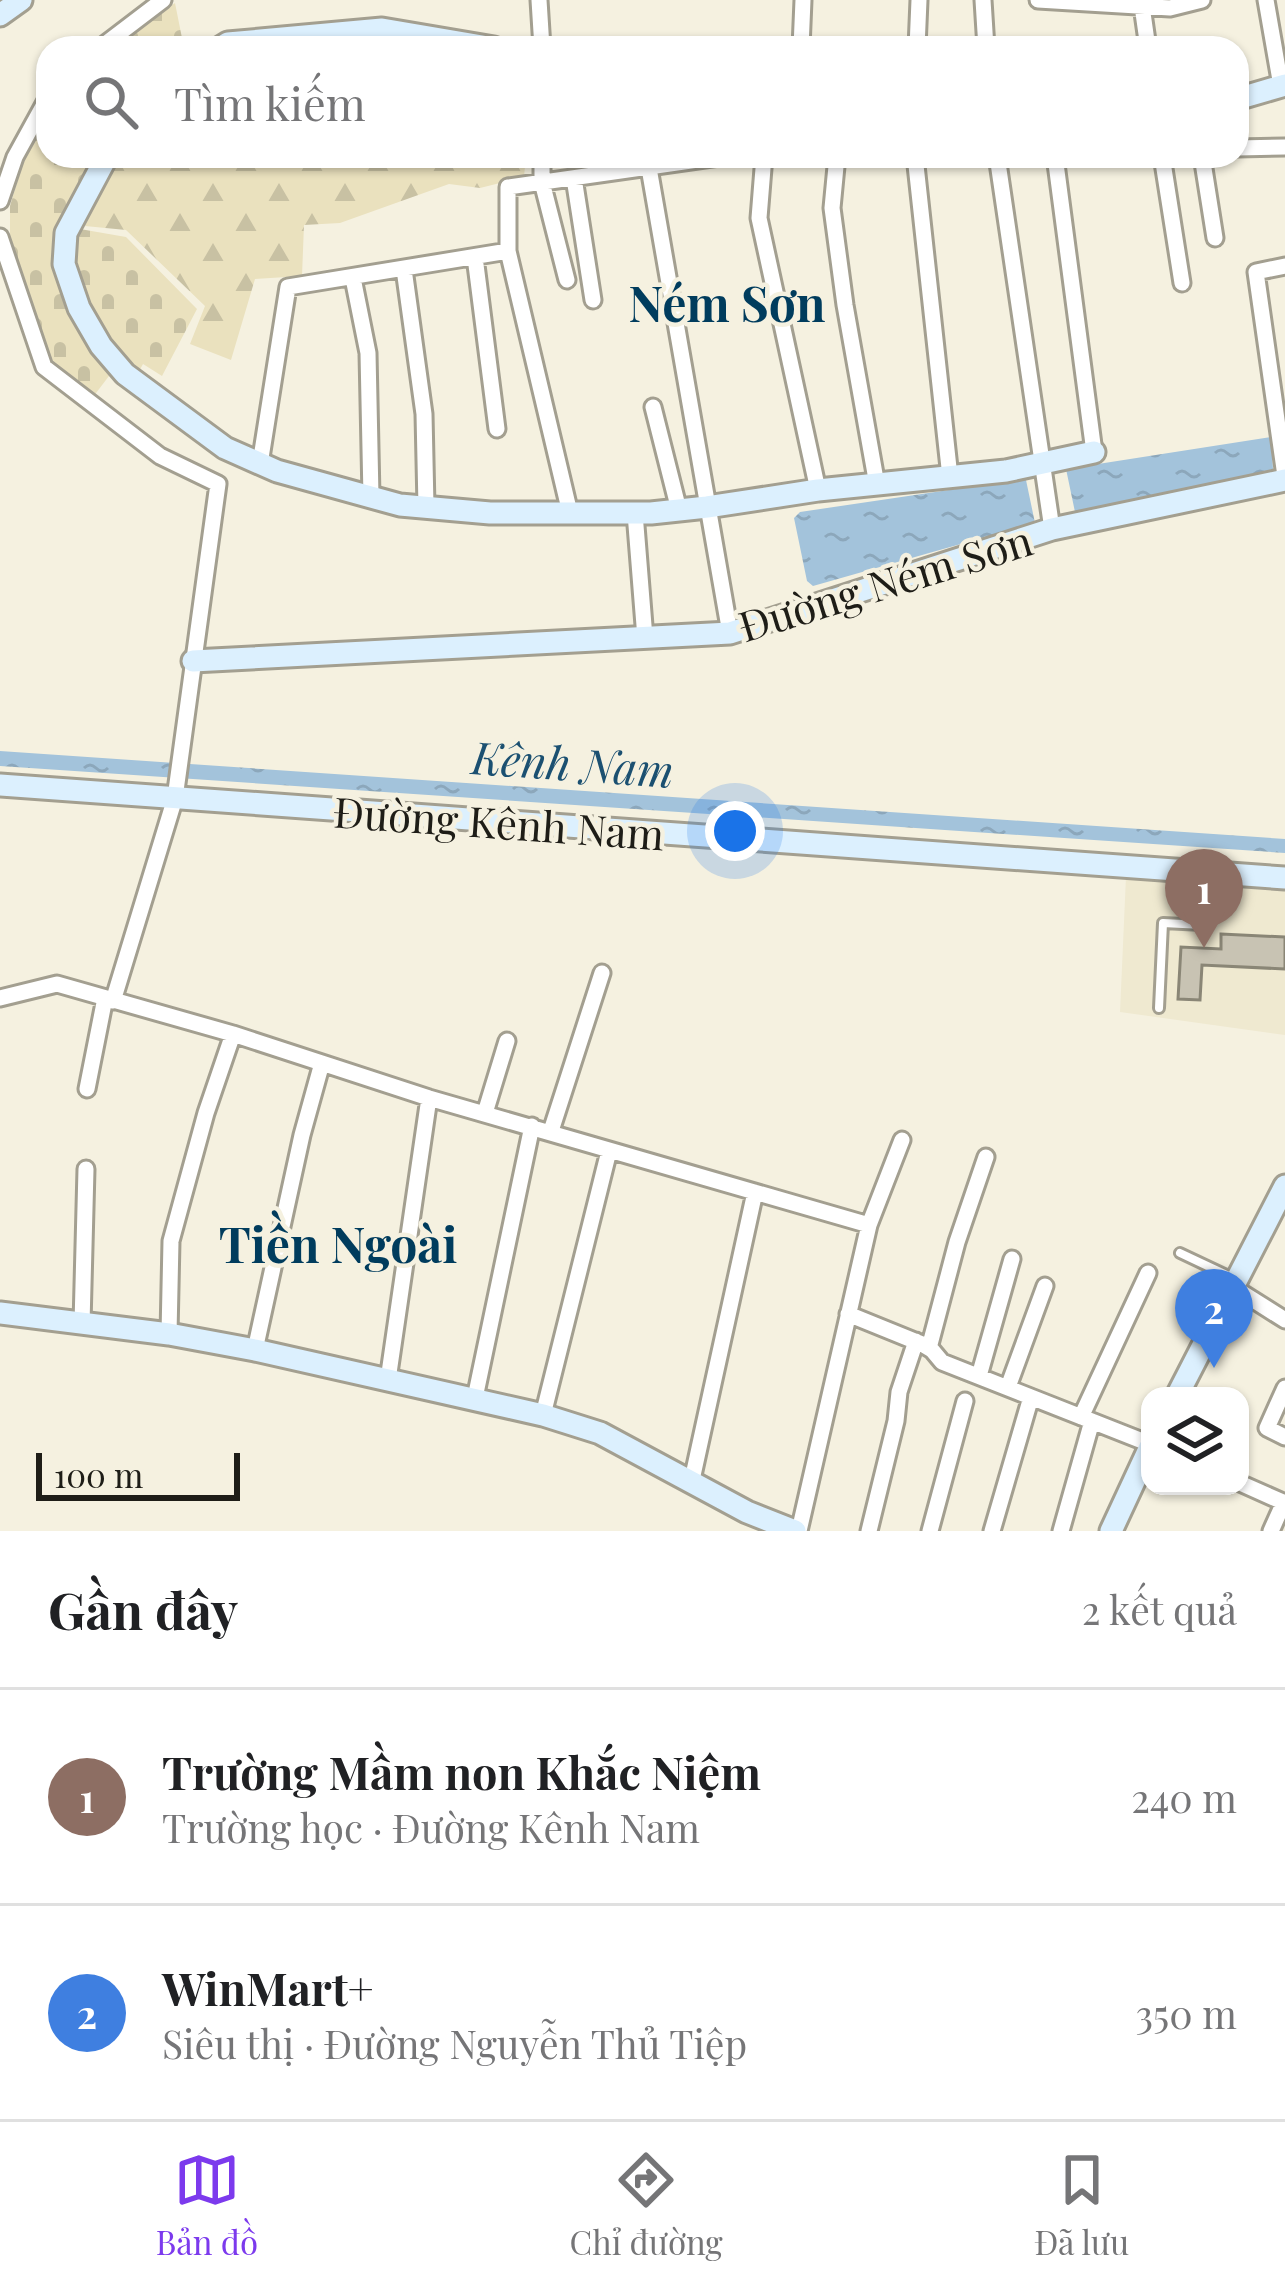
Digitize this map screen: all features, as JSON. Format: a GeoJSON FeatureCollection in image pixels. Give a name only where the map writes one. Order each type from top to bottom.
{"type":"FeatureCollection","features":[{"type":"Feature","properties":{"kind":"street"},"geometry":{"type":"LineString","coordinates":[[0,15],[21,0]]}},
{"type":"Feature","properties":{"kind":"street"},"geometry":{"type":"LineString","coordinates":[[116,36],[163,0]]}},
{"type":"Feature","properties":{"kind":"street"},"geometry":{"type":"LineString","coordinates":[[539,0],[541,36]]}},
{"type":"Feature","properties":{"kind":"street"},"geometry":{"type":"LineString","coordinates":[[802,36],[803,0]]}},
{"type":"Feature","properties":{"kind":"street"},"geometry":{"type":"LineString","coordinates":[[917,36],[920,0]]}},
{"type":"Feature","properties":{"kind":"street"},"geometry":{"type":"LineString","coordinates":[[982,0],[985,36]]}},
{"type":"Feature","properties":{"kind":"street"},"geometry":{"type":"LineString","coordinates":[[1038,0],[1170,8],[1202,0]]}},
{"type":"Feature","properties":{"kind":"street"},"geometry":{"type":"LineString","coordinates":[[1249,95],[1283,85],[1266,0]]}},
{"type":"Feature","properties":{"kind":"street"},"geometry":{"type":"LineString","coordinates":[[1142,6],[1146,36]]}},
{"type":"Feature","properties":{"kind":"street"},"geometry":{"type":"LineString","coordinates":[[310,36],[382,29],[423,36]]}},
{"type":"Feature","properties":{"kind":"street"},"geometry":{"type":"LineString","coordinates":[[0,201],[15,157],[36,119]]}},
{"type":"Feature","properties":{"kind":"street"},"geometry":{"type":"LineString","coordinates":[[1249,148],[1285,147]]}},
{"type":"Feature","properties":{"kind":"street"},"geometry":{"type":"LineString","coordinates":[[101,168],[66,233],[64,264],[101,346],[125,374],[225,448],[260,464],[400,505],[490,513],[679,510],[1006,471],[1094,452],[1057,168]]}},
{"type":"Feature","properties":{"kind":"street"},"geometry":{"type":"LineString","coordinates":[[542,168],[567,280]]}},
{"type":"Feature","properties":{"kind":"street"},"geometry":{"type":"LineString","coordinates":[[571,513],[508,251],[508,187],[649,168],[730,633]]}},
{"type":"Feature","properties":{"kind":"street"},"geometry":{"type":"LineString","coordinates":[[763,168],[759,218],[818,490]]}},
{"type":"Feature","properties":{"kind":"street"},"geometry":{"type":"LineString","coordinates":[[836,168],[832,208],[844,305],[878,485]]}},
{"type":"Feature","properties":{"kind":"street"},"geometry":{"type":"LineString","coordinates":[[915,168],[950,477]]}},
{"type":"Feature","properties":{"kind":"street"},"geometry":{"type":"LineString","coordinates":[[999,168],[1052,529]]}},
{"type":"Feature","properties":{"kind":"street"},"geometry":{"type":"LineString","coordinates":[[1164,168],[1182,284]]}},
{"type":"Feature","properties":{"kind":"street"},"geometry":{"type":"LineString","coordinates":[[1204,168],[1215,238]]}},
{"type":"Feature","properties":{"kind":"street"},"geometry":{"type":"LineString","coordinates":[[574,178],[593,299]]}},
{"type":"Feature","properties":{"kind":"street"},"geometry":{"type":"LineString","coordinates":[[0,237],[44,367],[160,456],[218,484],[175,798],[109,999],[87,1089]]}},
{"type":"Feature","properties":{"kind":"street"},"geometry":{"type":"LineString","coordinates":[[260,464],[288,287],[508,251]]}},
{"type":"Feature","properties":{"kind":"street"},"geometry":{"type":"LineString","coordinates":[[475,256],[497,429]]}},
{"type":"Feature","properties":{"kind":"street"},"geometry":{"type":"LineString","coordinates":[[1285,266],[1256,272],[1285,478]]}},
{"type":"Feature","properties":{"kind":"street"},"geometry":{"type":"LineString","coordinates":[[404,269],[424,415],[426,507]]}},
{"type":"Feature","properties":{"kind":"street"},"geometry":{"type":"LineString","coordinates":[[353,278],[368,353],[371,497]]}},
{"type":"Feature","properties":{"kind":"street"},"geometry":{"type":"LineString","coordinates":[[653,406],[679,510]]}},
{"type":"Feature","properties":{"kind":"street","name":"Đường Ném Sơn"},"geometry":{"type":"LineString","coordinates":[[193,661],[730,633],[1052,529],[1285,478]]}},
{"type":"Feature","properties":{"kind":"street"},"geometry":{"type":"LineString","coordinates":[[635,513],[645,638]]}},
{"type":"Feature","properties":{"kind":"street","name":"Đường Kênh Nam"},"geometry":{"type":"LineString","coordinates":[[0,784],[1285,878]]}},
{"type":"Feature","properties":{"kind":"street"},"geometry":{"type":"LineString","coordinates":[[550,1131],[602,973]]}},
{"type":"Feature","properties":{"kind":"street"},"geometry":{"type":"LineString","coordinates":[[0,998],[57,984],[869,1225]]}},
{"type":"Feature","properties":{"kind":"street"},"geometry":{"type":"LineString","coordinates":[[169,1334],[171,1241],[232,1034]]}},
{"type":"Feature","properties":{"kind":"street"},"geometry":{"type":"LineString","coordinates":[[485,1113],[507,1041]]}},
{"type":"Feature","properties":{"kind":"street"},"geometry":{"type":"LineString","coordinates":[[255,1350],[322,1063]]}},
{"type":"Feature","properties":{"kind":"street"},"geometry":{"type":"LineString","coordinates":[[388,1380],[429,1098]]}},
{"type":"Feature","properties":{"kind":"street"},"geometry":{"type":"LineString","coordinates":[[475,1398],[532,1126]]}},
{"type":"Feature","properties":{"kind":"street"},"geometry":{"type":"LineString","coordinates":[[0,1312],[255,1350],[543,1415],[600,1433],[746,1511],[797,1531],[869,1225],[902,1141]]}},
{"type":"Feature","properties":{"kind":"street"},"geometry":{"type":"LineString","coordinates":[[543,1415],[609,1151]]}},
{"type":"Feature","properties":{"kind":"street"},"geometry":{"type":"LineString","coordinates":[[869,1531],[896,1421],[898,1392],[923,1345],[986,1157]]}},
{"type":"Feature","properties":{"kind":"street"},"geometry":{"type":"LineString","coordinates":[[82,1324],[86,1169]]}},
{"type":"Feature","properties":{"kind":"street"},"geometry":{"type":"LineString","coordinates":[[1182,1387],[1285,1186]]}},
{"type":"Feature","properties":{"kind":"street"},"geometry":{"type":"LineString","coordinates":[[692,1480],[755,1192]]}},
{"type":"Feature","properties":{"kind":"street"},"geometry":{"type":"LineString","coordinates":[[979,1376],[1012,1259]]}},
{"type":"Feature","properties":{"kind":"street"},"geometry":{"type":"LineString","coordinates":[[1061,1531],[1087,1419],[1148,1273]]}},
{"type":"Feature","properties":{"kind":"street"},"geometry":{"type":"LineString","coordinates":[[1235,1283],[1285,1320]]}},
{"type":"Feature","properties":{"kind":"street"},"geometry":{"type":"LineString","coordinates":[[1007,1387],[1045,1286]]}},
{"type":"Feature","properties":{"kind":"street"},"geometry":{"type":"LineString","coordinates":[[848,1314],[923,1345],[942,1362],[1141,1442]]}},
{"type":"Feature","properties":{"kind":"street"},"geometry":{"type":"LineString","coordinates":[[1285,1388],[1267,1428],[1285,1437]]}},
{"type":"Feature","properties":{"kind":"street"},"geometry":{"type":"LineString","coordinates":[[992,1531],[1031,1397]]}},
{"type":"Feature","properties":{"kind":"street"},"geometry":{"type":"LineString","coordinates":[[930,1531],[965,1401]]}},
{"type":"Feature","properties":{"kind":"street"},"geometry":{"type":"LineString","coordinates":[[1111,1531],[1141,1466]]}},
{"type":"Feature","properties":{"kind":"street"},"geometry":{"type":"LineString","coordinates":[[1249,1487],[1284,1502],[1270,1531]]}},
{"type":"Feature","properties":{"kind":"lane"},"geometry":{"type":"LineString","coordinates":[[1159,1008],[1163,922],[1203,925],[1205,872]]}},
{"type":"Feature","properties":{"kind":"lane"},"geometry":{"type":"LineString","coordinates":[[1180,1253],[1235,1283]]}},
{"type":"Feature","properties":{"kind":"shaded area"},"geometry":{"type":"Polygon","coordinates":[[[1126,876],[1285,884],[1285,1035],[1120,1012],[1126,876]]]}},
{"type":"Feature","properties":{"kind":"green space"},"geometry":{"type":"Polygon","coordinates":[[[175,3],[182,36],[127,36],[175,3]]]}},
{"type":"Feature","properties":{"kind":"green space"},"geometry":{"type":"Polygon","coordinates":[[[36,133],[36,168],[109,168],[80,229],[126,237],[197,309],[162,376],[143,364],[137,375],[125,364],[93,397],[50,364],[10,241],[10,206],[36,133]]]}},
{"type":"Feature","properties":{"kind":"green space"},"geometry":{"type":"Polygon","coordinates":[[[112,168],[525,168],[524,177],[480,188],[449,184],[340,223],[304,225],[302,276],[255,279],[231,360],[190,344],[205,306],[126,230],[85,226],[112,168]]]}},
{"type":"Feature","properties":{"kind":"water"},"geometry":{"type":"Polygon","coordinates":[[[1271,437],[1273,469],[1269,472],[1075,512],[1066,469],[1271,437]]]}},
{"type":"Feature","properties":{"kind":"water"},"geometry":{"type":"Polygon","coordinates":[[[1023,479],[1035,523],[813,586],[807,581],[794,518],[800,512],[1023,479]]]}},
{"type":"Feature","properties":{"kind":"water","name":"Kênh Nam"},"geometry":{"type":"Polygon","coordinates":[[[0,751],[1285,839],[1285,853],[0,766],[0,751]]]}},
{"type":"Feature","properties":{"kind":"building"},"geometry":{"type":"Polygon","coordinates":[[[1221,934],[1285,937],[1285,969],[1202,965],[1200,1000],[1178,999],[1181,947],[1221,949],[1221,934]]]}},
{"type":"Feature","properties":{"kind":"place","name":"Trường Mầm non Khắc Niệm"},"geometry":{"type":"Point","coordinates":[1204,948]}},
{"type":"Feature","properties":{"kind":"place","name":"WinMart+"},"geometry":{"type":"Point","coordinates":[1214,1368]}},
{"type":"Feature","properties":{"kind":"district","name":"Ném Sơn"},"geometry":{"type":"Point","coordinates":[727,302]}},
{"type":"Feature","properties":{"kind":"district","name":"Tiền Ngoài"},"geometry":{"type":"Point","coordinates":[338,1243]}}]}
